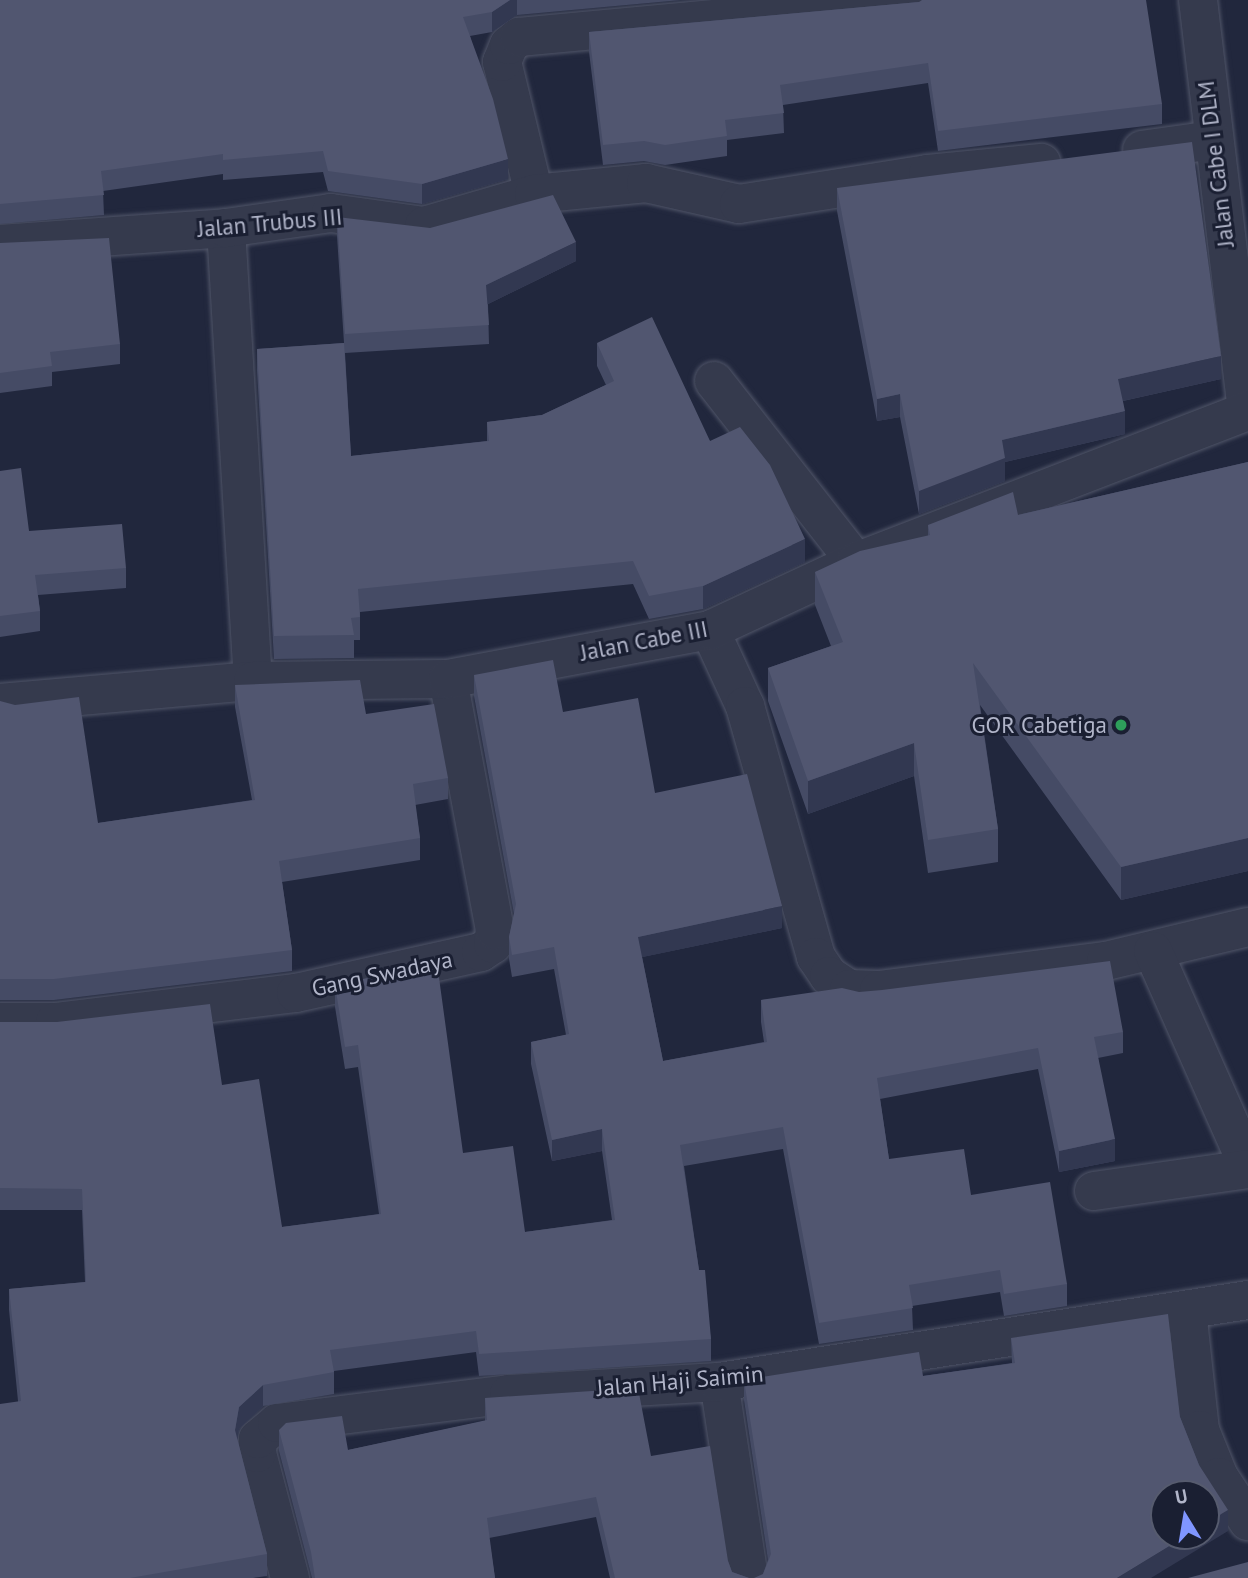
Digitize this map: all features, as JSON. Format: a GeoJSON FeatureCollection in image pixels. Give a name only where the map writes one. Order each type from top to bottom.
{"type":"FeatureCollection","features":[{"type":"Feature","properties":{"kind":"street"},"geometry":{"type":"LineString","coordinates":[[534,194],[502,62],[509,45],[519,37],[917,0]]}},
{"type":"Feature","properties":{"kind":"street","name":"Jalan Cabe I DLM"},"geometry":{"type":"LineString","coordinates":[[1198,0],[1247,411]]}},
{"type":"Feature","properties":{"kind":"street"},"geometry":{"type":"LineString","coordinates":[[1111,154],[1213,140]]}},
{"type":"Feature","properties":{"kind":"street","name":"Jalan Trubus III"},"geometry":{"type":"LineString","coordinates":[[0,244],[226,228],[331,213],[424,226],[534,194],[646,183],[739,204],[928,174],[1073,159]]}},
{"type":"Feature","properties":{"kind":"street"},"geometry":{"type":"LineString","coordinates":[[226,228],[253,681]]}},
{"type":"Feature","properties":{"kind":"street"},"geometry":{"type":"LineString","coordinates":[[714,381],[856,562]]}},
{"type":"Feature","properties":{"kind":"street","name":"Jalan Cabe III"},"geometry":{"type":"LineString","coordinates":[[0,703],[253,681],[448,679],[710,630],[856,562],[1247,411]]}},
{"type":"Feature","properties":{"kind":"street"},"geometry":{"type":"LineString","coordinates":[[710,630],[745,706],[816,957],[829,976],[849,989],[879,990],[1153,951],[1248,928]]}},
{"type":"Feature","properties":{"kind":"street","name":"Gang Swadaya"},"geometry":{"type":"LineString","coordinates":[[0,1022],[55,1022],[296,993],[481,953],[493,944],[495,930],[448,679]]}},
{"type":"Feature","properties":{"kind":"street"},"geometry":{"type":"LineString","coordinates":[[1094,1191],[1248,1167],[1153,951]]}},
{"type":"Feature","properties":{"kind":"street","name":"Jalan Haji Saimin"},"geometry":{"type":"LineString","coordinates":[[290,1578],[257,1453],[258,1439],[277,1423],[509,1394],[719,1382],[1028,1331],[1187,1311],[1248,1300]]}},
{"type":"Feature","properties":{"kind":"street"},"geometry":{"type":"LineString","coordinates":[[1187,1311],[1200,1430],[1219,1477],[1248,1521]]}},
{"type":"Feature","properties":{"kind":"street"},"geometry":{"type":"LineString","coordinates":[[719,1382],[749,1578]]}},
{"type":"Feature","properties":{"kind":"building"},"geometry":{"type":"Polygon","coordinates":[[[0,0],[510,0],[492,12],[463,17],[493,99],[508,159],[422,184],[328,171],[323,151],[223,160],[223,154],[101,171],[104,195],[0,204],[0,0]]]}},
{"type":"Feature","properties":{"kind":"building"},"geometry":{"type":"Polygon","coordinates":[[[922,0],[1146,0],[1162,104],[938,131],[928,63],[780,85],[784,113],[725,120],[727,136],[665,145],[644,141],[603,145],[589,32],[922,0]]]}},
{"type":"Feature","properties":{"kind":"building"},"geometry":{"type":"Polygon","coordinates":[[[1192,142],[1221,356],[1118,379],[1125,411],[1002,440],[1005,458],[919,491],[900,394],[877,399],[837,188],[1192,142]]]}},
{"type":"Feature","properties":{"kind":"building"},"geometry":{"type":"Polygon","coordinates":[[[553,195],[576,242],[486,285],[489,325],[345,334],[337,217],[430,228],[553,195]]]}},
{"type":"Feature","properties":{"kind":"building"},"geometry":{"type":"Polygon","coordinates":[[[109,238],[120,344],[50,352],[52,366],[0,373],[0,243],[109,238]]]}},
{"type":"Feature","properties":{"kind":"building"},"geometry":{"type":"Polygon","coordinates":[[[652,317],[710,441],[740,427],[770,465],[805,539],[703,586],[649,596],[633,561],[358,589],[360,617],[351,618],[354,635],[274,636],[257,349],[344,343],[351,456],[489,441],[487,422],[542,415],[614,381],[597,343],[652,317]]]}},
{"type":"Feature","properties":{"kind":"building","name":"GOR Cabetiga"},"geometry":{"type":"Polygon","coordinates":[[[1248,462],[1248,838],[1121,867],[973,663],[998,829],[928,840],[914,743],[808,781],[768,668],[843,642],[815,572],[860,551],[930,535],[928,525],[1013,492],[1018,515],[1248,462]]]}},
{"type":"Feature","properties":{"kind":"building"},"geometry":{"type":"Polygon","coordinates":[[[21,468],[29,531],[122,524],[126,568],[35,575],[40,611],[0,616],[0,471],[21,468]]]}},
{"type":"Feature","properties":{"kind":"building"},"geometry":{"type":"Polygon","coordinates":[[[553,660],[563,712],[638,698],[655,793],[747,774],[782,906],[638,937],[663,1061],[767,1042],[761,1000],[842,988],[859,992],[882,990],[1110,961],[1123,1032],[1094,1037],[1115,1139],[1059,1151],[1038,1048],[877,1078],[889,1159],[964,1149],[971,1195],[1050,1182],[1067,1284],[1004,1294],[1000,1270],[909,1285],[913,1308],[819,1323],[783,1127],[680,1145],[699,1270],[705,1270],[711,1339],[479,1354],[476,1331],[330,1350],[334,1372],[263,1385],[239,1407],[235,1430],[267,1554],[130,1578],[0,1578],[0,1404],[21,1401],[9,1289],[86,1282],[82,1189],[0,1188],[0,1022],[57,1022],[210,1004],[222,1085],[259,1079],[282,1227],[381,1214],[358,1045],[345,1047],[335,985],[437,963],[463,1153],[513,1146],[525,1232],[615,1220],[602,1129],[552,1140],[531,1042],[569,1034],[554,947],[512,955],[509,937],[516,904],[474,675],[553,660]]]}},
{"type":"Feature","properties":{"kind":"building"},"geometry":{"type":"Polygon","coordinates":[[[360,680],[366,714],[434,704],[448,778],[413,784],[420,838],[279,861],[292,950],[54,979],[0,979],[0,701],[15,705],[79,697],[98,823],[255,800],[235,685],[360,680]]]}},
{"type":"Feature","properties":{"kind":"building"},"geometry":{"type":"Polygon","coordinates":[[[1168,1314],[1180,1417],[1199,1465],[1209,1480],[1150,1480],[1150,1550],[1163,1550],[1117,1578],[754,1578],[763,1574],[771,1554],[744,1380],[919,1352],[923,1376],[1015,1363],[1011,1338],[1168,1314]]]}},
{"type":"Feature","properties":{"kind":"building"},"geometry":{"type":"Polygon","coordinates":[[[638,1388],[651,1456],[710,1446],[728,1561],[732,1572],[749,1578],[615,1578],[596,1497],[487,1518],[495,1578],[315,1578],[311,1552],[279,1430],[286,1423],[342,1416],[348,1450],[487,1420],[485,1398],[638,1388]]]}},
{"type":"Feature","properties":{"kind":"building"},"geometry":{"type":"Polygon","coordinates":[[[1220,1498],[1228,1510],[1220,1515],[1220,1498]]]}},
{"type":"Feature","properties":{"kind":"building"},"geometry":{"type":"Polygon","coordinates":[[[1248,1562],[1248,1578],[1188,1578],[1248,1562]]]}},
{"type":"Feature","properties":{"kind":"place","name":"GOR Cabetiga"},"geometry":{"type":"Point","coordinates":[1121,725]}}]}
